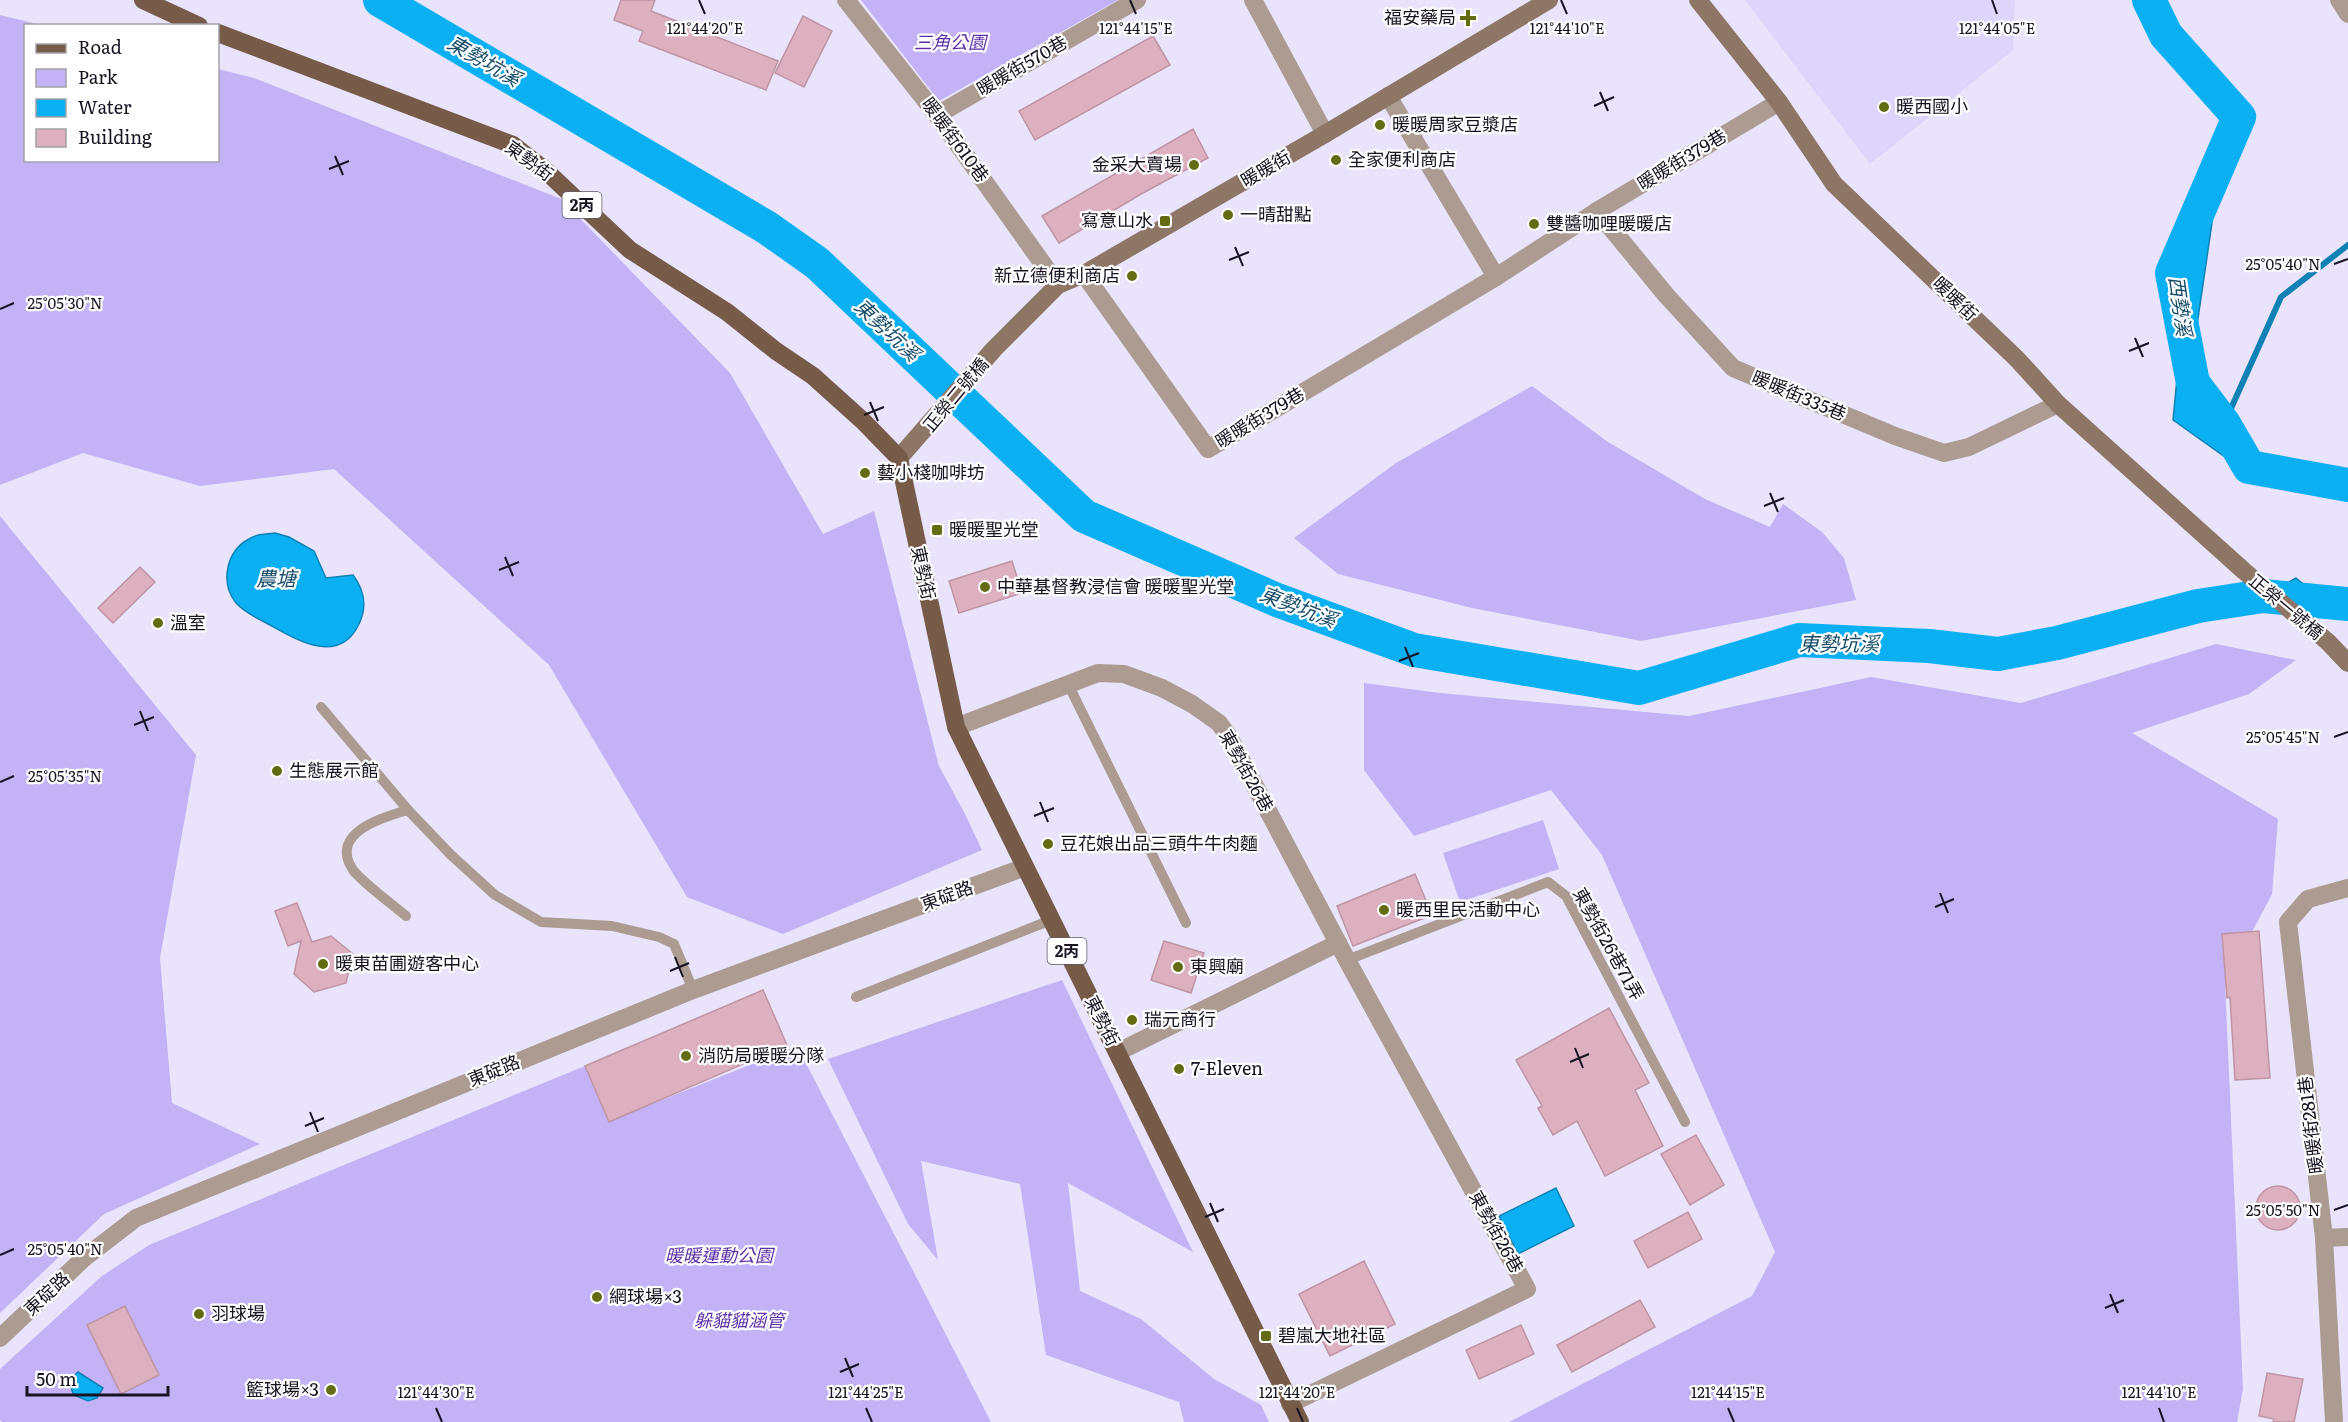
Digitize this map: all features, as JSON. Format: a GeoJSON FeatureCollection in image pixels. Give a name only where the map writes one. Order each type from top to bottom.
{"type":"FeatureCollection","features":[{"type":"Feature","properties":{"kind":"main road"},"geometry":{"type":"LineString","coordinates":[[143,0],[195,24]]}},
{"type":"Feature","properties":{"kind":"main road","name":"東勢街"},"geometry":{"type":"LineString","coordinates":[[219,33],[513,145],[546,171],[630,250],[728,312],[776,351],[813,376],[863,421],[899,458],[956,727],[1300,1422]]}},
{"type":"Feature","properties":{"kind":"street","name":"暖暖街610巷"},"geometry":{"type":"LineString","coordinates":[[846,0],[937,115],[1058,285]]}},
{"type":"Feature","properties":{"kind":"street","name":"暖暖街570巷"},"geometry":{"type":"LineString","coordinates":[[937,115],[1137,0]]}},
{"type":"Feature","properties":{"kind":"street"},"geometry":{"type":"LineString","coordinates":[[1253,0],[1325,134]]}},
{"type":"Feature","properties":{"kind":"street","name":"暖暖街"},"geometry":{"type":"LineString","coordinates":[[994,349],[1058,285],[1084,274],[1549,0]]}},
{"type":"Feature","properties":{"kind":"street","name":"暖暖街"},"geometry":{"type":"LineString","coordinates":[[1698,0],[1779,102],[1834,184],[2017,359],[2058,404],[2244,571]]}},
{"type":"Feature","properties":{"kind":"street"},"geometry":{"type":"LineString","coordinates":[[2339,0],[2348,14]]}},
{"type":"Feature","properties":{"kind":"street"},"geometry":{"type":"LineString","coordinates":[[1388,96],[1496,277]]}},
{"type":"Feature","properties":{"kind":"street","name":"暖暖街379巷"},"geometry":{"type":"LineString","coordinates":[[1084,274],[1208,449],[1496,277],[1597,211],[1779,102]]}},
{"type":"Feature","properties":{"kind":"street","name":"暖暖街335巷"},"geometry":{"type":"LineString","coordinates":[[1597,211],[1666,295],[1733,368],[1895,436],[1944,453],[1969,447],[2058,404]]}},
{"type":"Feature","properties":{"kind":"street","name":"正榮二號橋"},"geometry":{"type":"LineString","coordinates":[[899,458],[994,349]]}},
{"type":"Feature","properties":{"kind":"street","name":"正榮一號橋"},"geometry":{"type":"LineString","coordinates":[[2244,571],[2328,642],[2348,663]]}},
{"type":"Feature","properties":{"kind":"street","name":"東勢街26巷"},"geometry":{"type":"LineString","coordinates":[[956,727],[1069,686],[1098,673],[1124,674],[1162,688],[1192,704],[1219,723],[1230,737],[1347,960],[1527,1289],[1290,1404]]}},
{"type":"Feature","properties":{"kind":"street","name":"東碇路"},"geometry":{"type":"LineString","coordinates":[[0,1338],[83,1259],[136,1218],[693,990],[1024,867]]}},
{"type":"Feature","properties":{"kind":"street","name":"暖暖街281巷"},"geometry":{"type":"LineString","coordinates":[[2334,1422],[2324,1238],[2288,922],[2308,900],[2341,889]]}},
{"type":"Feature","properties":{"kind":"street"},"geometry":{"type":"LineString","coordinates":[[1118,1052],[1338,943]]}},
{"type":"Feature","properties":{"kind":"street"},"geometry":{"type":"LineString","coordinates":[[2324,1238],[2348,1237]]}},
{"type":"Feature","properties":{"kind":"lane"},"geometry":{"type":"LineString","coordinates":[[1069,686],[1186,923]]}},
{"type":"Feature","properties":{"kind":"lane"},"geometry":{"type":"LineString","coordinates":[[321,707],[408,810],[451,855],[495,895],[542,922],[612,926],[658,937],[674,944],[693,990]]}},
{"type":"Feature","properties":{"kind":"lane"},"geometry":{"type":"LineString","coordinates":[[406,916],[353,869],[347,853],[351,837],[368,822],[408,810]]}},
{"type":"Feature","properties":{"kind":"lane","name":"東勢街26巷71弄"},"geometry":{"type":"LineString","coordinates":[[1347,960],[1548,882],[1566,896],[1685,1122]]}},
{"type":"Feature","properties":{"kind":"lane"},"geometry":{"type":"LineString","coordinates":[[856,997],[1051,920]]}},
{"type":"Feature","properties":{"kind":"shaded area","name":"暖西國小"},"geometry":{"type":"Polygon","coordinates":[[[1745,0],[2015,0],[2013,50],[1870,164],[1745,0]]]}},
{"type":"Feature","properties":{"kind":"green space","name":"三角公園"},"geometry":{"type":"Polygon","coordinates":[[[861,0],[1118,0],[939,101],[861,0]]]}},
{"type":"Feature","properties":{"kind":"green space"},"geometry":{"type":"Polygon","coordinates":[[[0,15],[37,24],[24,24],[24,162],[219,162],[219,69],[254,78],[561,199],[730,373],[823,534],[874,511],[939,766],[982,850],[783,934],[687,897],[549,665],[334,469],[200,486],[83,453],[0,485],[0,15]]]}},
{"type":"Feature","properties":{"kind":"green space"},"geometry":{"type":"Polygon","coordinates":[[[1532,386],[1608,442],[1705,499],[1770,527],[1783,504],[1822,532],[1844,558],[1856,600],[1641,641],[1472,608],[1338,574],[1294,538],[1396,463],[1532,386]]]}},
{"type":"Feature","properties":{"kind":"green space"},"geometry":{"type":"Polygon","coordinates":[[[0,516],[196,755],[160,958],[172,1103],[260,1144],[104,1214],[0,1313],[0,516]]]}},
{"type":"Feature","properties":{"kind":"green space"},"geometry":{"type":"Polygon","coordinates":[[[2216,644],[2296,660],[2249,694],[2132,733],[2278,819],[2272,894],[2225,983],[2243,1389],[2237,1422],[1509,1422],[1752,1296],[1775,1252],[1602,855],[1551,790],[1414,836],[1364,770],[1364,683],[1440,693],[1689,716],[1871,677],[2021,703],[2216,644]]]}},
{"type":"Feature","properties":{"kind":"green space"},"geometry":{"type":"Polygon","coordinates":[[[1543,820],[1559,869],[1460,902],[1443,853],[1543,820]]]}},
{"type":"Feature","properties":{"kind":"green space"},"geometry":{"type":"Polygon","coordinates":[[[1062,980],[1193,1252],[1068,1183],[1080,1291],[1141,1319],[1214,1379],[1261,1405],[1269,1422],[1184,1422],[1179,1402],[1046,1355],[1020,1184],[921,1161],[938,1260],[908,1224],[828,1059],[1062,980]]]}},
{"type":"Feature","properties":{"kind":"green space","name":"暖暖運動公園"},"geometry":{"type":"Polygon","coordinates":[[[797,1046],[991,1422],[2,1422],[0,1420],[0,1369],[102,1276],[149,1245],[585,1066],[609,1121],[797,1046]]]}},
{"type":"Feature","properties":{"kind":"water"},"geometry":{"type":"Polygon","coordinates":[[[2188,198],[2214,209],[2194,346],[2244,466],[2348,484],[2348,493],[2249,474],[2173,420],[2180,348],[2188,198]]]}},
{"type":"Feature","properties":{"kind":"water","name":"農塘"},"geometry":{"type":"Polygon","coordinates":[[[275,533],[289,537],[314,551],[326,578],[353,575],[362,593],[364,606],[358,626],[350,638],[328,647],[317,646],[292,637],[248,613],[236,603],[231,595],[227,577],[235,551],[252,537],[275,533]]]}},
{"type":"Feature","properties":{"kind":"water"},"geometry":{"type":"Polygon","coordinates":[[[2296,578],[2317,595],[2348,594],[2348,613],[2321,608],[2289,582],[2296,578]]]}},
{"type":"Feature","properties":{"kind":"water"},"geometry":{"type":"Polygon","coordinates":[[[1556,1188],[1574,1226],[1518,1254],[1499,1216],[1556,1188]]]}},
{"type":"Feature","properties":{"kind":"water"},"geometry":{"type":"Polygon","coordinates":[[[78,1372],[103,1388],[97,1398],[88,1401],[74,1395],[71,1383],[78,1372]]]}},
{"type":"Feature","properties":{"kind":"building"},"geometry":{"type":"Polygon","coordinates":[[[621,0],[655,0],[651,11],[778,61],[766,90],[639,41],[643,31],[614,20],[621,0]]]}},
{"type":"Feature","properties":{"kind":"building"},"geometry":{"type":"Polygon","coordinates":[[[803,16],[832,31],[804,87],[775,73],[803,16]]]}},
{"type":"Feature","properties":{"kind":"building"},"geometry":{"type":"Polygon","coordinates":[[[1153,36],[1170,65],[1035,140],[1019,111],[1153,36]]]}},
{"type":"Feature","properties":{"kind":"building"},"geometry":{"type":"Polygon","coordinates":[[[1193,129],[1208,158],[1141,194],[1059,243],[1042,216],[1193,129]]]}},
{"type":"Feature","properties":{"kind":"building","name":"中華基督教浸信會 暖暖聖光堂"},"geometry":{"type":"Polygon","coordinates":[[[1012,561],[1022,593],[959,613],[949,581],[1012,561]]]}},
{"type":"Feature","properties":{"kind":"building"},"geometry":{"type":"Polygon","coordinates":[[[140,567],[155,582],[113,623],[98,608],[140,567]]]}},
{"type":"Feature","properties":{"kind":"building","name":"暖西里民活動中心"},"geometry":{"type":"Polygon","coordinates":[[[1415,874],[1432,915],[1353,946],[1337,906],[1415,874]]]}},
{"type":"Feature","properties":{"kind":"building","name":"暖東苗圃遊客中心"},"geometry":{"type":"Polygon","coordinates":[[[297,903],[312,942],[331,936],[353,954],[346,983],[314,992],[294,974],[301,941],[288,946],[275,911],[297,903]]]}},
{"type":"Feature","properties":{"kind":"building"},"geometry":{"type":"Polygon","coordinates":[[[2259,931],[2270,1078],[2235,1080],[2230,997],[2227,998],[2222,934],[2259,931]]]}},
{"type":"Feature","properties":{"kind":"building","name":"東興廟"},"geometry":{"type":"Polygon","coordinates":[[[1164,941],[1204,953],[1191,993],[1151,980],[1164,941]]]}},
{"type":"Feature","properties":{"kind":"building","name":"消防局暖暖分隊"},"geometry":{"type":"Polygon","coordinates":[[[763,990],[787,1045],[609,1122],[585,1066],[763,990]]]}},
{"type":"Feature","properties":{"kind":"building"},"geometry":{"type":"Polygon","coordinates":[[[1609,1008],[1649,1083],[1635,1090],[1663,1146],[1605,1176],[1577,1121],[1553,1135],[1538,1108],[1542,1106],[1516,1060],[1609,1008]]]}},
{"type":"Feature","properties":{"kind":"building"},"geometry":{"type":"Polygon","coordinates":[[[1696,1135],[1724,1185],[1690,1205],[1661,1154],[1696,1135]]]}},
{"type":"Feature","properties":{"kind":"building"},"geometry":{"type":"Polygon","coordinates":[[[2278,1186],[2294,1192],[2300,1208],[2294,1224],[2278,1230],[2262,1224],[2256,1208],[2262,1192],[2278,1186]]]}},
{"type":"Feature","properties":{"kind":"building"},"geometry":{"type":"Polygon","coordinates":[[[1688,1212],[1702,1239],[1648,1268],[1634,1241],[1688,1212]]]}},
{"type":"Feature","properties":{"kind":"building"},"geometry":{"type":"Polygon","coordinates":[[[1364,1261],[1395,1324],[1330,1356],[1299,1294],[1364,1261]]]}},
{"type":"Feature","properties":{"kind":"building"},"geometry":{"type":"Polygon","coordinates":[[[1640,1300],[1655,1327],[1572,1372],[1557,1345],[1640,1300]]]}},
{"type":"Feature","properties":{"kind":"building"},"geometry":{"type":"Polygon","coordinates":[[[125,1306],[159,1375],[121,1394],[87,1325],[125,1306]]]}},
{"type":"Feature","properties":{"kind":"building"},"geometry":{"type":"Polygon","coordinates":[[[1521,1325],[1534,1354],[1479,1379],[1466,1350],[1521,1325]]]}},
{"type":"Feature","properties":{"kind":"building"},"geometry":{"type":"Polygon","coordinates":[[[2267,1373],[2303,1379],[2294,1422],[2273,1422],[2274,1419],[2259,1416],[2267,1373]]]}},
{"type":"Feature","properties":{"kind":"waterway","name":"東勢坑溪"},"geometry":{"type":"LineString","coordinates":[[380,0],[766,227],[817,263],[1084,516],[1277,600],[1414,650],[1639,688],[1799,640],[1929,646],[1998,654],[2057,643],[2198,606],[2263,596],[2348,604]]}},
{"type":"Feature","properties":{"kind":"waterway","name":"西勢溪"},"geometry":{"type":"LineString","coordinates":[[2149,0],[2166,35],[2239,117],[2172,273],[2193,383],[2224,424],[2249,467],[2348,485]]}},
{"type":"Feature","properties":{"kind":"waterway"},"geometry":{"type":"LineString","coordinates":[[2224,424],[2281,297],[2348,245]]}},
{"type":"Feature","properties":{"kind":"place","name":"福安藥局"},"geometry":{"type":"Point","coordinates":[1468,18]}},
{"type":"Feature","properties":{"kind":"place","name":"暖西國小"},"geometry":{"type":"Point","coordinates":[1884,107]}},
{"type":"Feature","properties":{"kind":"place","name":"暖暖周家豆漿店"},"geometry":{"type":"Point","coordinates":[1380,125]}},
{"type":"Feature","properties":{"kind":"place","name":"全家便利商店"},"geometry":{"type":"Point","coordinates":[1336,160]}},
{"type":"Feature","properties":{"kind":"place","name":"金采大賣場"},"geometry":{"type":"Point","coordinates":[1194,165]}},
{"type":"Feature","properties":{"kind":"place","name":"一晴甜點"},"geometry":{"type":"Point","coordinates":[1228,215]}},
{"type":"Feature","properties":{"kind":"place","name":"寫意山水"},"geometry":{"type":"Point","coordinates":[1165,221]}},
{"type":"Feature","properties":{"kind":"place","name":"雙醬咖哩暖暖店"},"geometry":{"type":"Point","coordinates":[1534,224]}},
{"type":"Feature","properties":{"kind":"place","name":"新立德便利商店"},"geometry":{"type":"Point","coordinates":[1132,276]}},
{"type":"Feature","properties":{"kind":"place","name":"藝小棧咖啡坊"},"geometry":{"type":"Point","coordinates":[865,473]}},
{"type":"Feature","properties":{"kind":"place","name":"暖暖聖光堂"},"geometry":{"type":"Point","coordinates":[937,530]}},
{"type":"Feature","properties":{"kind":"place","name":"中華基督教浸信會 暖暖聖光堂"},"geometry":{"type":"Point","coordinates":[985,587]}},
{"type":"Feature","properties":{"kind":"place","name":"溫室"},"geometry":{"type":"Point","coordinates":[158,623]}},
{"type":"Feature","properties":{"kind":"place","name":"生態展示館"},"geometry":{"type":"Point","coordinates":[277,771]}},
{"type":"Feature","properties":{"kind":"place","name":"豆花娘出品三頭牛牛肉麵"},"geometry":{"type":"Point","coordinates":[1048,844]}},
{"type":"Feature","properties":{"kind":"place","name":"暖西里民活動中心"},"geometry":{"type":"Point","coordinates":[1384,910]}},
{"type":"Feature","properties":{"kind":"place","name":"暖東苗圃遊客中心"},"geometry":{"type":"Point","coordinates":[323,964]}},
{"type":"Feature","properties":{"kind":"place","name":"東興廟"},"geometry":{"type":"Point","coordinates":[1178,967]}},
{"type":"Feature","properties":{"kind":"place","name":"瑞元商行"},"geometry":{"type":"Point","coordinates":[1132,1020]}},
{"type":"Feature","properties":{"kind":"place","name":"消防局暖暖分隊"},"geometry":{"type":"Point","coordinates":[686,1056]}},
{"type":"Feature","properties":{"kind":"place","name":"7-Eleven"},"geometry":{"type":"Point","coordinates":[1179,1069]}},
{"type":"Feature","properties":{"kind":"place","name":"網球場×3"},"geometry":{"type":"Point","coordinates":[597,1297]}},
{"type":"Feature","properties":{"kind":"place","name":"羽球場"},"geometry":{"type":"Point","coordinates":[199,1314]}},
{"type":"Feature","properties":{"kind":"place","name":"碧嵐大地社區"},"geometry":{"type":"Point","coordinates":[1266,1336]}},
{"type":"Feature","properties":{"kind":"place","name":"籃球場×3"},"geometry":{"type":"Point","coordinates":[331,1390]}},
{"type":"Feature","properties":{"kind":"park label","name":"躲貓貓涵管"},"geometry":{"type":"Point","coordinates":[739,1321]}}]}
